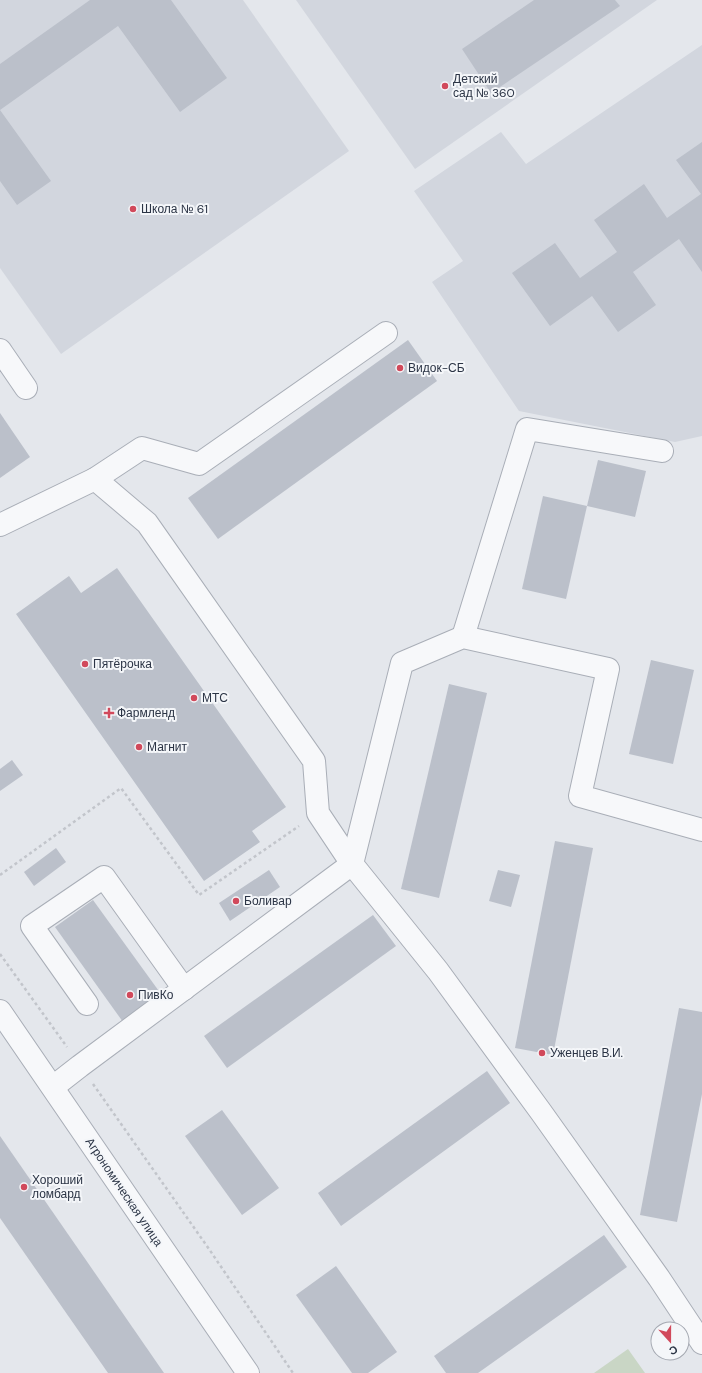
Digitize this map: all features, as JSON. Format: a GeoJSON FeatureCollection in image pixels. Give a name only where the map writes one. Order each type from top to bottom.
{"type":"FeatureCollection","features":[{"type":"Feature","properties":{"kind":"street"},"geometry":{"type":"LineString","coordinates":[[0,525],[95,479],[142,448],[199,464],[386,333]]}},
{"type":"Feature","properties":{"kind":"street"},"geometry":{"type":"LineString","coordinates":[[0,350],[26,388]]}},
{"type":"Feature","properties":{"kind":"street"},"geometry":{"type":"LineString","coordinates":[[463,637],[527,428],[662,451]]}},
{"type":"Feature","properties":{"kind":"street"},"geometry":{"type":"LineString","coordinates":[[95,479],[147,523],[314,761],[318,812],[352,864],[438,971],[536,1105],[659,1278],[702,1343]]}},
{"type":"Feature","properties":{"kind":"street"},"geometry":{"type":"LineString","coordinates":[[53,1087],[352,864],[402,663],[463,637],[608,669],[580,796],[702,830]]}},
{"type":"Feature","properties":{"kind":"street"},"geometry":{"type":"LineString","coordinates":[[87,1004],[32,926],[104,877],[184,989]]}},
{"type":"Feature","properties":{"kind":"street","name":"Агрономическая улица"},"geometry":{"type":"LineString","coordinates":[[0,1011],[248,1373]]}},
{"type":"Feature","properties":{"kind":"path"},"geometry":{"type":"LineString","coordinates":[[0,875],[121,788],[199,895],[318,812]]}},
{"type":"Feature","properties":{"kind":"path"},"geometry":{"type":"LineString","coordinates":[[0,954],[209,1249],[293,1373]]}},
{"type":"Feature","properties":{"kind":"shaded area","name":"Школа № 61"},"geometry":{"type":"Polygon","coordinates":[[[0,0],[243,0],[349,151],[61,354],[0,268],[0,0]]]}},
{"type":"Feature","properties":{"kind":"shaded area","name":"Детский сад № 360"},"geometry":{"type":"Polygon","coordinates":[[[296,0],[657,0],[415,169],[296,0]]]}},
{"type":"Feature","properties":{"kind":"shaded area"},"geometry":{"type":"Polygon","coordinates":[[[702,45],[702,436],[675,442],[519,411],[432,282],[463,261],[414,191],[501,132],[526,164],[702,45]]]}},
{"type":"Feature","properties":{"kind":"green space"},"geometry":{"type":"Polygon","coordinates":[[[628,1349],[645,1373],[594,1373],[628,1349]]]}},
{"type":"Feature","properties":{"kind":"building"},"geometry":{"type":"Polygon","coordinates":[[[90,0],[171,0],[227,78],[180,112],[118,26],[0,110],[0,64],[90,0]]]}},
{"type":"Feature","properties":{"kind":"building"},"geometry":{"type":"Polygon","coordinates":[[[534,0],[615,0],[620,6],[491,93],[462,49],[534,0]]]}},
{"type":"Feature","properties":{"kind":"building"},"geometry":{"type":"Polygon","coordinates":[[[0,110],[51,181],[17,205],[0,181],[0,110]]]}},
{"type":"Feature","properties":{"kind":"building"},"geometry":{"type":"Polygon","coordinates":[[[702,142],[702,272],[679,239],[633,272],[656,305],[618,332],[592,296],[550,326],[512,273],[555,243],[580,278],[617,252],[594,220],[644,184],[667,218],[701,194],[676,160],[702,142]]]}},
{"type":"Feature","properties":{"kind":"building"},"geometry":{"type":"Polygon","coordinates":[[[408,340],[437,381],[218,539],[188,498],[408,340]]]}},
{"type":"Feature","properties":{"kind":"building"},"geometry":{"type":"Polygon","coordinates":[[[0,413],[30,457],[0,478],[0,413]]]}},
{"type":"Feature","properties":{"kind":"building"},"geometry":{"type":"Polygon","coordinates":[[[598,460],[646,471],[635,517],[587,506],[598,460]]]}},
{"type":"Feature","properties":{"kind":"building"},"geometry":{"type":"Polygon","coordinates":[[[543,496],[587,506],[566,599],[522,589],[543,496]]]}},
{"type":"Feature","properties":{"kind":"building"},"geometry":{"type":"Polygon","coordinates":[[[117,568],[286,807],[252,831],[260,842],[204,881],[16,614],[69,576],[81,593],[117,568]]]}},
{"type":"Feature","properties":{"kind":"building"},"geometry":{"type":"Polygon","coordinates":[[[651,660],[694,670],[673,764],[629,754],[651,660]]]}},
{"type":"Feature","properties":{"kind":"building"},"geometry":{"type":"Polygon","coordinates":[[[449,684],[487,693],[439,898],[401,889],[449,684]]]}},
{"type":"Feature","properties":{"kind":"building"},"geometry":{"type":"Polygon","coordinates":[[[12,760],[23,775],[0,791],[0,769],[12,760]]]}},
{"type":"Feature","properties":{"kind":"building"},"geometry":{"type":"Polygon","coordinates":[[[555,841],[593,848],[553,1055],[515,1048],[555,841]]]}},
{"type":"Feature","properties":{"kind":"building"},"geometry":{"type":"Polygon","coordinates":[[[56,848],[66,862],[34,886],[24,872],[56,848]]]}},
{"type":"Feature","properties":{"kind":"building"},"geometry":{"type":"Polygon","coordinates":[[[269,870],[280,887],[230,921],[219,903],[269,870]]]}},
{"type":"Feature","properties":{"kind":"building"},"geometry":{"type":"Polygon","coordinates":[[[498,870],[520,875],[511,907],[489,901],[498,870]]]}},
{"type":"Feature","properties":{"kind":"building"},"geometry":{"type":"Polygon","coordinates":[[[93,900],[161,994],[123,1022],[55,927],[93,900]]]}},
{"type":"Feature","properties":{"kind":"building"},"geometry":{"type":"Polygon","coordinates":[[[373,915],[396,946],[227,1068],[204,1036],[373,915]]]}},
{"type":"Feature","properties":{"kind":"building"},"geometry":{"type":"Polygon","coordinates":[[[679,1008],[702,1012],[702,1094],[677,1222],[640,1215],[679,1008]]]}},
{"type":"Feature","properties":{"kind":"building"},"geometry":{"type":"Polygon","coordinates":[[[487,1071],[510,1103],[341,1226],[318,1193],[487,1071]]]}},
{"type":"Feature","properties":{"kind":"building"},"geometry":{"type":"Polygon","coordinates":[[[222,1110],[279,1188],[242,1215],[185,1136],[222,1110]]]}},
{"type":"Feature","properties":{"kind":"building"},"geometry":{"type":"Polygon","coordinates":[[[0,1136],[164,1373],[108,1373],[0,1218],[0,1136]]]}},
{"type":"Feature","properties":{"kind":"building"},"geometry":{"type":"Polygon","coordinates":[[[604,1235],[627,1267],[478,1373],[446,1373],[434,1356],[604,1235]]]}},
{"type":"Feature","properties":{"kind":"building"},"geometry":{"type":"Polygon","coordinates":[[[336,1266],[397,1352],[368,1373],[352,1373],[296,1295],[336,1266]]]}},
{"type":"Feature","properties":{"kind":"place","name":"Детский сад № 360"},"geometry":{"type":"Point","coordinates":[445,86]}},
{"type":"Feature","properties":{"kind":"place","name":"Школа № 61"},"geometry":{"type":"Point","coordinates":[133,209]}},
{"type":"Feature","properties":{"kind":"place","name":"Видок-СБ"},"geometry":{"type":"Point","coordinates":[400,368]}},
{"type":"Feature","properties":{"kind":"place","name":"Пятёрочка"},"geometry":{"type":"Point","coordinates":[85,664]}},
{"type":"Feature","properties":{"kind":"place","name":"МТС"},"geometry":{"type":"Point","coordinates":[194,698]}},
{"type":"Feature","properties":{"kind":"place","name":"Фармленд"},"geometry":{"type":"Point","coordinates":[109,713]}},
{"type":"Feature","properties":{"kind":"place","name":"Магнит"},"geometry":{"type":"Point","coordinates":[139,747]}},
{"type":"Feature","properties":{"kind":"place","name":"Боливар"},"geometry":{"type":"Point","coordinates":[236,901]}},
{"type":"Feature","properties":{"kind":"place","name":"ПивКо"},"geometry":{"type":"Point","coordinates":[130,995]}},
{"type":"Feature","properties":{"kind":"place","name":"Уженцев В.И."},"geometry":{"type":"Point","coordinates":[542,1053]}},
{"type":"Feature","properties":{"kind":"place","name":"Хороший ломбард"},"geometry":{"type":"Point","coordinates":[24,1187]}}]}
